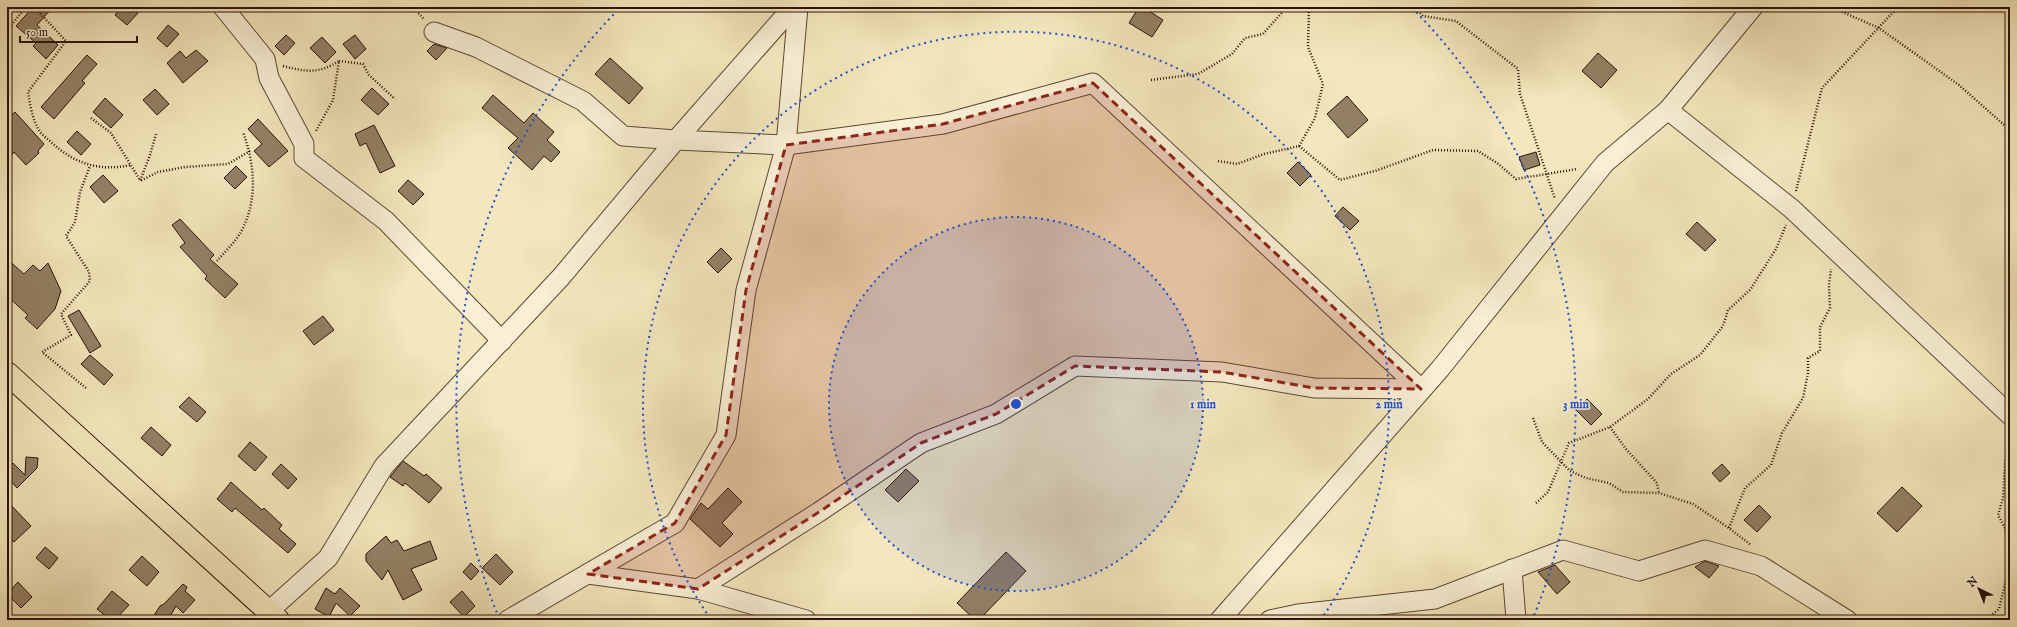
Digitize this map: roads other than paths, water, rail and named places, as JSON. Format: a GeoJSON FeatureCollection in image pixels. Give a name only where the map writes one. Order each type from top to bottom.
{"type":"FeatureCollection","features":[{"type":"Feature","properties":{"kind":"main road"},"geometry":{"type":"LineString","coordinates":[[7,373],[274,616]]}},
{"type":"Feature","properties":{"kind":"street"},"geometry":{"type":"LineString","coordinates":[[223,7],[264,59],[269,78],[304,144],[304,158],[386,221],[502,341]]}},
{"type":"Feature","properties":{"kind":"street"},"geometry":{"type":"LineString","coordinates":[[274,616],[328,558],[384,466],[562,277],[676,140],[793,7]]}},
{"type":"Feature","properties":{"kind":"street"},"geometry":{"type":"LineString","coordinates":[[508,620],[675,523],[726,434],[746,290],[786,145],[798,7]]}},
{"type":"Feature","properties":{"kind":"street"},"geometry":{"type":"LineString","coordinates":[[1220,620],[1440,369],[1605,164],[1668,110],[1753,7]]}},
{"type":"Feature","properties":{"kind":"street"},"geometry":{"type":"LineString","coordinates":[[434,32],[476,46],[583,101],[623,136],[786,145],[943,124],[1093,83],[1421,389]]}},
{"type":"Feature","properties":{"kind":"street"},"geometry":{"type":"LineString","coordinates":[[1668,110],[1792,209],[2010,414]]}},
{"type":"Feature","properties":{"kind":"street"},"geometry":{"type":"LineString","coordinates":[[698,589],[819,512],[921,443],[996,414],[1075,366],[1222,372],[1314,388],[1421,389]]}},
{"type":"Feature","properties":{"kind":"street"},"geometry":{"type":"LineString","coordinates":[[1270,620],[1298,614],[1435,599],[1563,550],[1639,571],[1705,550],[1761,566],[1847,620]]}},
{"type":"Feature","properties":{"kind":"street"},"geometry":{"type":"LineString","coordinates":[[1512,570],[1516,620]]}},
{"type":"Feature","properties":{"kind":"street"},"geometry":{"type":"LineString","coordinates":[[588,574],[698,589],[806,620]]}}]}
